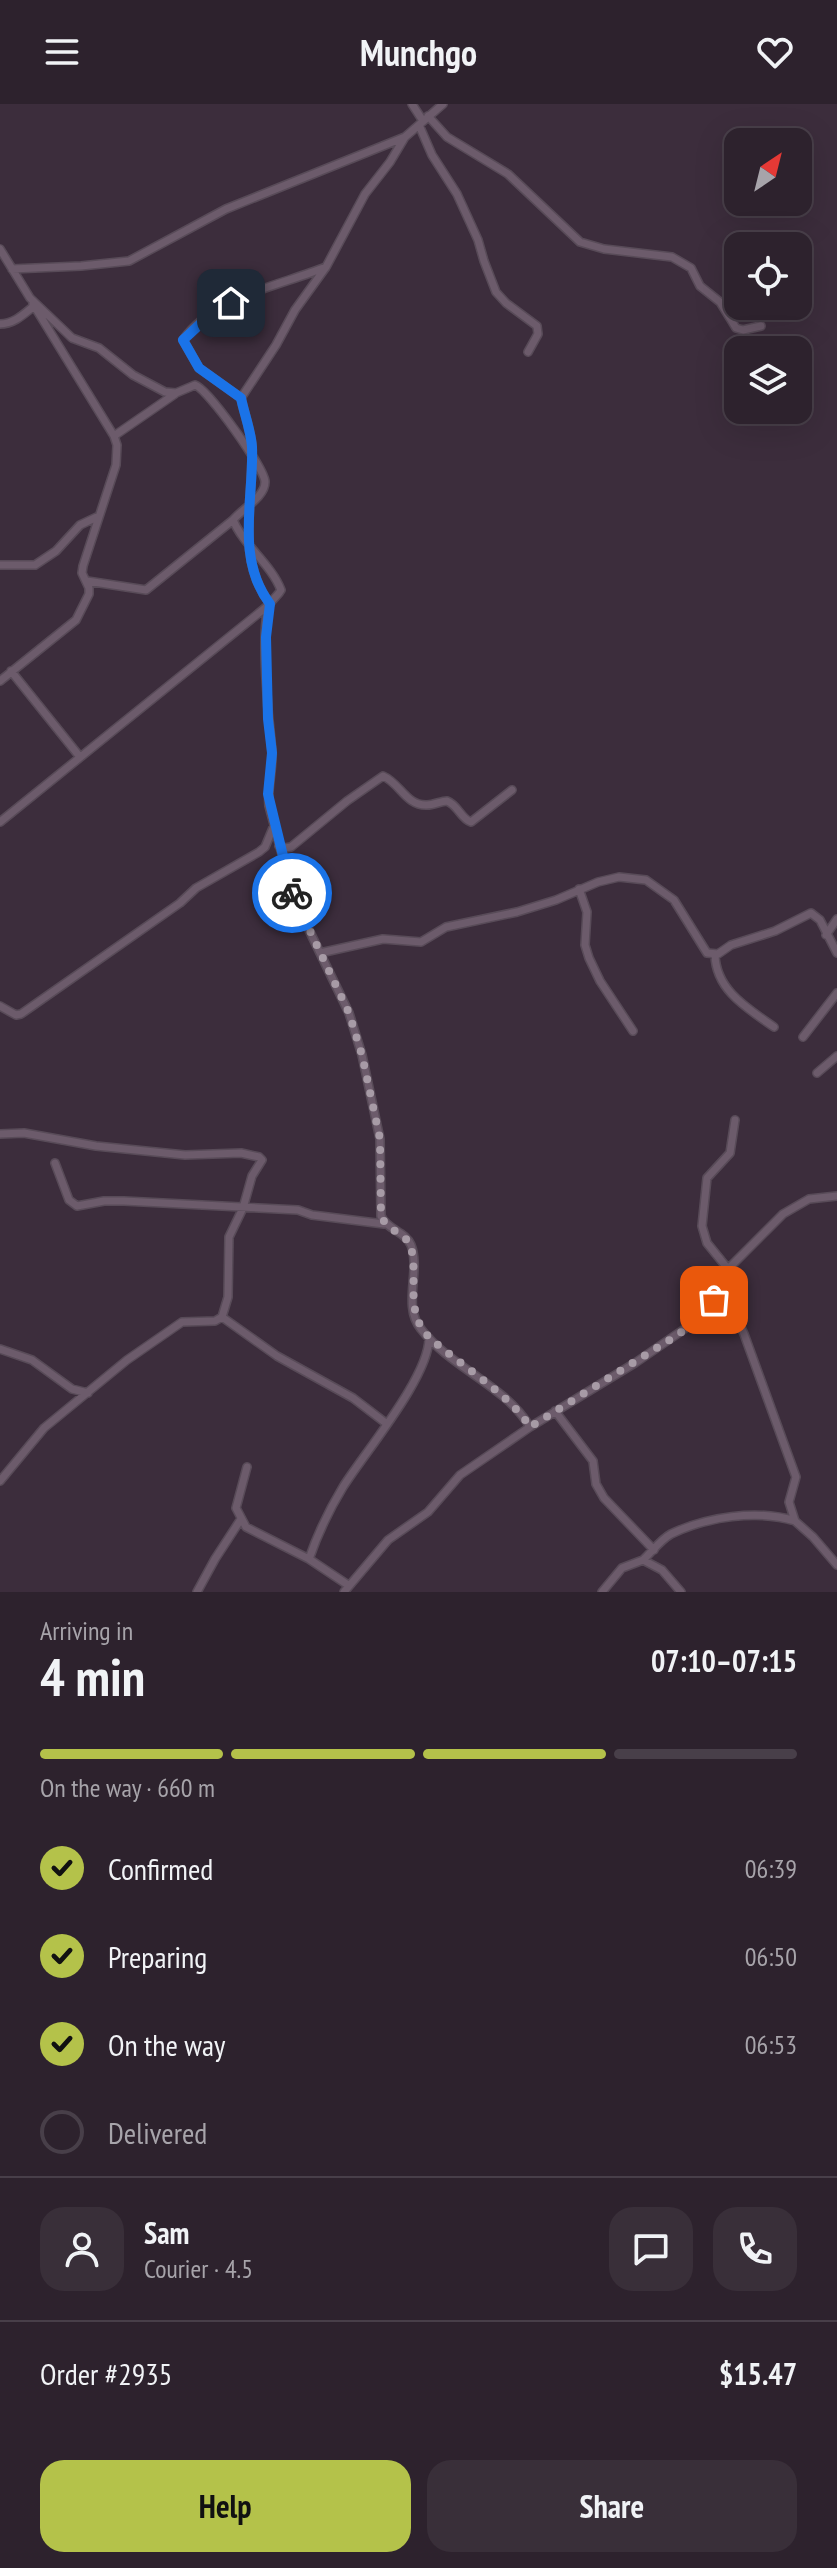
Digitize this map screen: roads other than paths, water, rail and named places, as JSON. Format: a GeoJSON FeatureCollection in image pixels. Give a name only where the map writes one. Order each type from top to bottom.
{"type":"FeatureCollection","features":[{"type":"Feature","properties":{"kind":"street"},"geometry":{"type":"LineString","coordinates":[[412,104],[423,121],[432,155],[457,194],[478,240],[496,292],[537,326],[538,334],[528,352]]}},
{"type":"Feature","properties":{"kind":"street"},"geometry":{"type":"LineString","coordinates":[[241,398],[295,310],[326,267],[365,194],[405,137],[443,104]]}},
{"type":"Feature","properties":{"kind":"street"},"geometry":{"type":"LineString","coordinates":[[423,121],[496,164],[580,242],[604,249],[672,257],[691,268],[700,286],[720,302],[736,328],[749,330],[761,326]]}},
{"type":"Feature","properties":{"kind":"street"},"geometry":{"type":"LineString","coordinates":[[12,269],[129,261],[226,209],[405,137]]}},
{"type":"Feature","properties":{"kind":"street"},"geometry":{"type":"LineString","coordinates":[[0,249],[117,445],[116,465],[83,566],[82,573],[89,594],[76,620],[0,681]]}},
{"type":"Feature","properties":{"kind":"street"},"geometry":{"type":"LineString","coordinates":[[326,267],[268,286],[231,303],[211,314],[183,340],[199,368],[241,398],[252,448],[248,504],[250,546],[257,587],[270,604],[266,637],[272,753],[268,794],[294,899],[349,1013],[365,1065],[380,1139],[380,1205],[384,1224]]}},
{"type":"Feature","properties":{"kind":"street"},"geometry":{"type":"LineString","coordinates":[[30,298],[72,338],[99,348],[151,386],[176,393]]}},
{"type":"Feature","properties":{"kind":"street"},"geometry":{"type":"LineString","coordinates":[[0,324],[7,324],[34,306]]}},
{"type":"Feature","properties":{"kind":"street"},"geometry":{"type":"LineString","coordinates":[[87,581],[146,590],[233,520],[263,492],[265,483],[250,455],[203,388],[195,385],[176,393],[114,436]]}},
{"type":"Feature","properties":{"kind":"street"},"geometry":{"type":"LineString","coordinates":[[0,565],[35,565],[56,551],[80,525],[102,513]]}},
{"type":"Feature","properties":{"kind":"street"},"geometry":{"type":"LineString","coordinates":[[0,822],[280,594],[279,585],[233,520]]}},
{"type":"Feature","properties":{"kind":"street"},"geometry":{"type":"LineString","coordinates":[[11,671],[80,757]]}},
{"type":"Feature","properties":{"kind":"street"},"geometry":{"type":"LineString","coordinates":[[279,846],[291,847],[383,776],[392,780],[415,803],[427,805],[447,801],[471,822],[512,790]]}},
{"type":"Feature","properties":{"kind":"street"},"geometry":{"type":"LineString","coordinates":[[0,1006],[16,1015],[21,1014],[180,903],[196,888],[259,852],[267,843],[274,826]]}},
{"type":"Feature","properties":{"kind":"street"},"geometry":{"type":"LineString","coordinates":[[320,953],[383,939],[421,942],[446,927],[517,912],[619,877],[646,880],[674,900],[707,953],[715,955],[731,945],[775,931],[808,914],[818,917],[837,953]]}},
{"type":"Feature","properties":{"kind":"street"},"geometry":{"type":"LineString","coordinates":[[579,889],[587,912],[585,945],[589,958],[600,981],[633,1031]]}},
{"type":"Feature","properties":{"kind":"street"},"geometry":{"type":"LineString","coordinates":[[826,935],[837,919]]}},
{"type":"Feature","properties":{"kind":"street"},"geometry":{"type":"LineString","coordinates":[[715,955],[716,972],[730,992],[774,1027]]}},
{"type":"Feature","properties":{"kind":"street"},"geometry":{"type":"LineString","coordinates":[[803,1037],[837,993]]}},
{"type":"Feature","properties":{"kind":"street"},"geometry":{"type":"LineString","coordinates":[[817,1073],[837,1056]]}},
{"type":"Feature","properties":{"kind":"street"},"geometry":{"type":"LineString","coordinates":[[728,1269],[707,1243],[702,1226],[707,1178],[730,1153],[735,1120]]}},
{"type":"Feature","properties":{"kind":"street"},"geometry":{"type":"LineString","coordinates":[[0,1134],[24,1133],[96,1146],[185,1155],[253,1155],[262,1160],[252,1176],[243,1208],[229,1237],[228,1297],[222,1317],[215,1321],[182,1322],[127,1360],[44,1428],[0,1481]]}},
{"type":"Feature","properties":{"kind":"street"},"geometry":{"type":"LineString","coordinates":[[55,1163],[69,1200],[77,1206],[124,1201],[298,1210],[312,1215],[384,1224],[405,1237],[410,1244],[415,1314],[421,1329],[509,1402],[530,1427]]}},
{"type":"Feature","properties":{"kind":"street"},"geometry":{"type":"LineString","coordinates":[[247,1467],[237,1502],[241,1519],[252,1532],[309,1559],[346,1589],[388,1540],[428,1512],[460,1475],[686,1328],[709,1308],[728,1269],[783,1214],[809,1199],[837,1196]]}},
{"type":"Feature","properties":{"kind":"street"},"geometry":{"type":"LineString","coordinates":[[719,1289],[728,1298],[744,1334],[796,1477],[789,1502],[795,1521],[837,1565]]}},
{"type":"Feature","properties":{"kind":"street"},"geometry":{"type":"LineString","coordinates":[[222,1317],[292,1365],[353,1398],[387,1424]]}},
{"type":"Feature","properties":{"kind":"street"},"geometry":{"type":"LineString","coordinates":[[309,1559],[329,1511],[387,1424],[424,1361],[429,1337]]}},
{"type":"Feature","properties":{"kind":"street"},"geometry":{"type":"LineString","coordinates":[[0,1349],[32,1360],[72,1389],[88,1393]]}},
{"type":"Feature","properties":{"kind":"street"},"geometry":{"type":"LineString","coordinates":[[555,1411],[593,1461],[596,1484],[604,1498],[654,1550]]}},
{"type":"Feature","properties":{"kind":"street"},"geometry":{"type":"LineString","coordinates":[[602,1592],[622,1568],[643,1560],[672,1534],[716,1518],[752,1516],[795,1521]]}},
{"type":"Feature","properties":{"kind":"street"},"geometry":{"type":"LineString","coordinates":[[197,1592],[241,1519]]}},
{"type":"Feature","properties":{"kind":"street"},"geometry":{"type":"LineString","coordinates":[[643,1560],[662,1570],[681,1592]]}}]}
